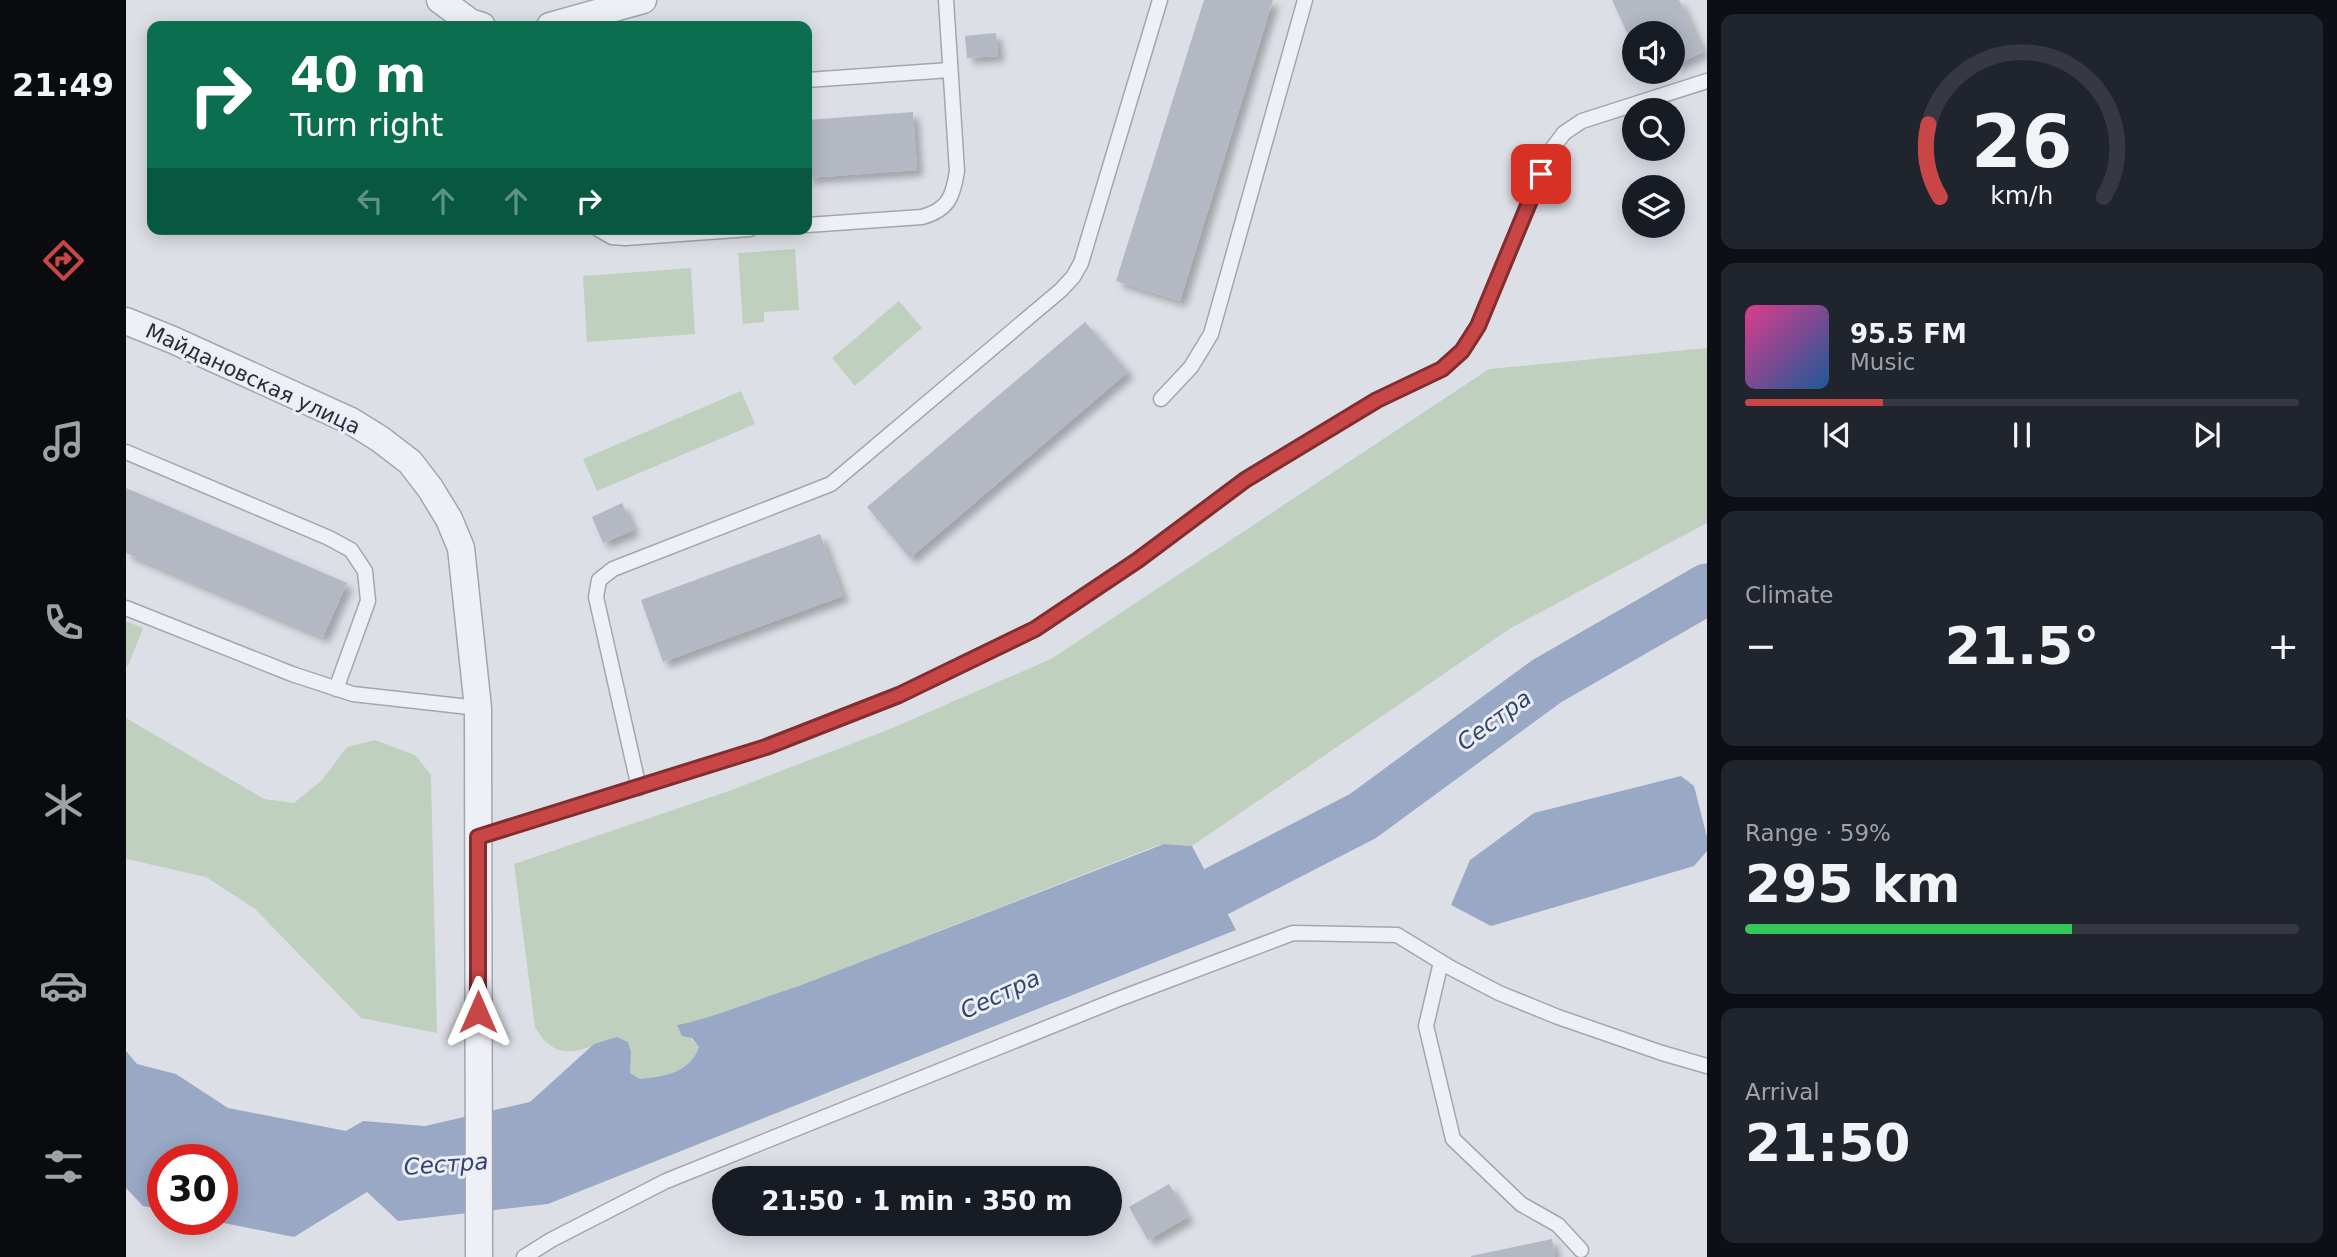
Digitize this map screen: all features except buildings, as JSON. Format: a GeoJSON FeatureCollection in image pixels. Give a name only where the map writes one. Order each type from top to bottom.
{"type":"FeatureCollection","features":[{"type":"Feature","properties":{"kind":"street"},"geometry":{"type":"LineString","coordinates":[[440,0],[469,21]]}},
{"type":"Feature","properties":{"kind":"street"},"geometry":{"type":"LineString","coordinates":[[568,21],[643,0]]}},
{"type":"Feature","properties":{"kind":"street","name":"Майдановская улица"},"geometry":{"type":"LineString","coordinates":[[126,321],[351,421],[410,462],[449,519],[461,548],[478,708],[479,1257]]}},
{"type":"Feature","properties":{"kind":"lane"},"geometry":{"type":"LineString","coordinates":[[812,225],[922,217],[937,213],[946,204],[954,190],[957,171],[946,0]]}},
{"type":"Feature","properties":{"kind":"lane"},"geometry":{"type":"LineString","coordinates":[[639,788],[596,597],[599,580],[613,569],[831,484],[1073,277],[1081,263],[1160,0]]}},
{"type":"Feature","properties":{"kind":"lane"},"geometry":{"type":"LineString","coordinates":[[1161,399],[1191,367],[1211,334],[1305,0]]}},
{"type":"Feature","properties":{"kind":"lane"},"geometry":{"type":"LineString","coordinates":[[812,80],[950,70]]}},
{"type":"Feature","properties":{"kind":"lane"},"geometry":{"type":"LineString","coordinates":[[478,837],[766,747],[899,695],[1035,629],[1138,560],[1245,480],[1377,400],[1442,369],[1462,351],[1478,326],[1552,149],[1564,133],[1582,121],[1707,81]]}},
{"type":"Feature","properties":{"kind":"lane"},"geometry":{"type":"LineString","coordinates":[[608,235],[625,238],[667,235]]}},
{"type":"Feature","properties":{"kind":"lane"},"geometry":{"type":"LineString","coordinates":[[126,452],[329,538],[351,550],[365,571],[368,601],[336,689]]}},
{"type":"Feature","properties":{"kind":"lane"},"geometry":{"type":"LineString","coordinates":[[126,608],[336,689],[354,694],[478,708]]}},
{"type":"Feature","properties":{"kind":"lane"},"geometry":{"type":"LineString","coordinates":[[524,1257],[551,1240],[666,1181],[1116,1000],[1293,933],[1397,935],[1499,993],[1558,1017],[1707,1066]]}},
{"type":"Feature","properties":{"kind":"lane"},"geometry":{"type":"LineString","coordinates":[[1441,962],[1426,1026],[1453,1139],[1521,1204],[1558,1225],[1581,1250]]}},
{"type":"Feature","properties":{"kind":"green space"},"geometry":{"type":"Polygon","coordinates":[[[795,249],[799,310],[764,312],[764,322],[743,324],[738,253],[795,249]]]}},
{"type":"Feature","properties":{"kind":"green space"},"geometry":{"type":"Polygon","coordinates":[[[691,268],[695,334],[587,342],[583,276],[691,268]]]}},
{"type":"Feature","properties":{"kind":"green space"},"geometry":{"type":"Polygon","coordinates":[[[899,301],[922,328],[855,386],[832,358],[899,301]]]}},
{"type":"Feature","properties":{"kind":"green space"},"geometry":{"type":"Polygon","coordinates":[[[1707,348],[1707,523],[1511,628],[1192,846],[1164,844],[1153,847],[796,987],[723,1013],[678,1025],[699,1047],[690,1063],[676,1072],[640,1079],[629,1073],[631,1052],[628,1042],[617,1037],[583,1049],[562,1051],[544,1039],[535,1027],[514,864],[726,792],[890,729],[1051,659],[1489,369],[1707,348]]]}},
{"type":"Feature","properties":{"kind":"green space"},"geometry":{"type":"Polygon","coordinates":[[[741,391],[755,424],[597,491],[583,459],[741,391]]]}},
{"type":"Feature","properties":{"kind":"green space"},"geometry":{"type":"Polygon","coordinates":[[[126,621],[143,628],[128,666],[126,666],[126,621]]]}},
{"type":"Feature","properties":{"kind":"green space"},"geometry":{"type":"Polygon","coordinates":[[[126,718],[264,799],[294,803],[322,780],[347,747],[375,740],[415,755],[431,775],[437,1033],[361,1018],[255,909],[206,877],[126,859],[126,718]]]}},
{"type":"Feature","properties":{"kind":"water"},"geometry":{"type":"Polygon","coordinates":[[[1681,776],[1694,786],[1707,837],[1707,851],[1694,866],[1491,926],[1451,905],[1470,860],[1534,813],[1681,776]]]}},
{"type":"Feature","properties":{"kind":"water"},"geometry":{"type":"Polygon","coordinates":[[[1164,844],[1192,846],[1236,930],[548,1204],[398,1221],[367,1192],[294,1237],[238,1226],[238,1144],[147,1144],[147,1207],[126,1188],[126,1051],[137,1064],[176,1074],[228,1108],[346,1131],[363,1121],[425,1126],[530,1102],[594,1044],[617,1037],[628,1042],[631,1052],[630,1073],[640,1079],[676,1072],[690,1063],[699,1047],[692,1038],[682,1036],[677,1025],[722,1013],[796,987],[1164,844]]]}},
{"type":"Feature","properties":{"kind":"waterway","name":"Сестра"},"geometry":{"type":"LineString","coordinates":[[1153,924],[1363,816],[1547,681],[1707,589]]}},
{"type":"Feature","properties":{"kind":"route"},"geometry":{"type":"LineString","coordinates":[[478,1012],[478,837],[766,747],[899,695],[1035,629],[1138,560],[1245,480],[1377,400],[1442,369],[1462,351],[1478,326],[1541,174]]}}]}
